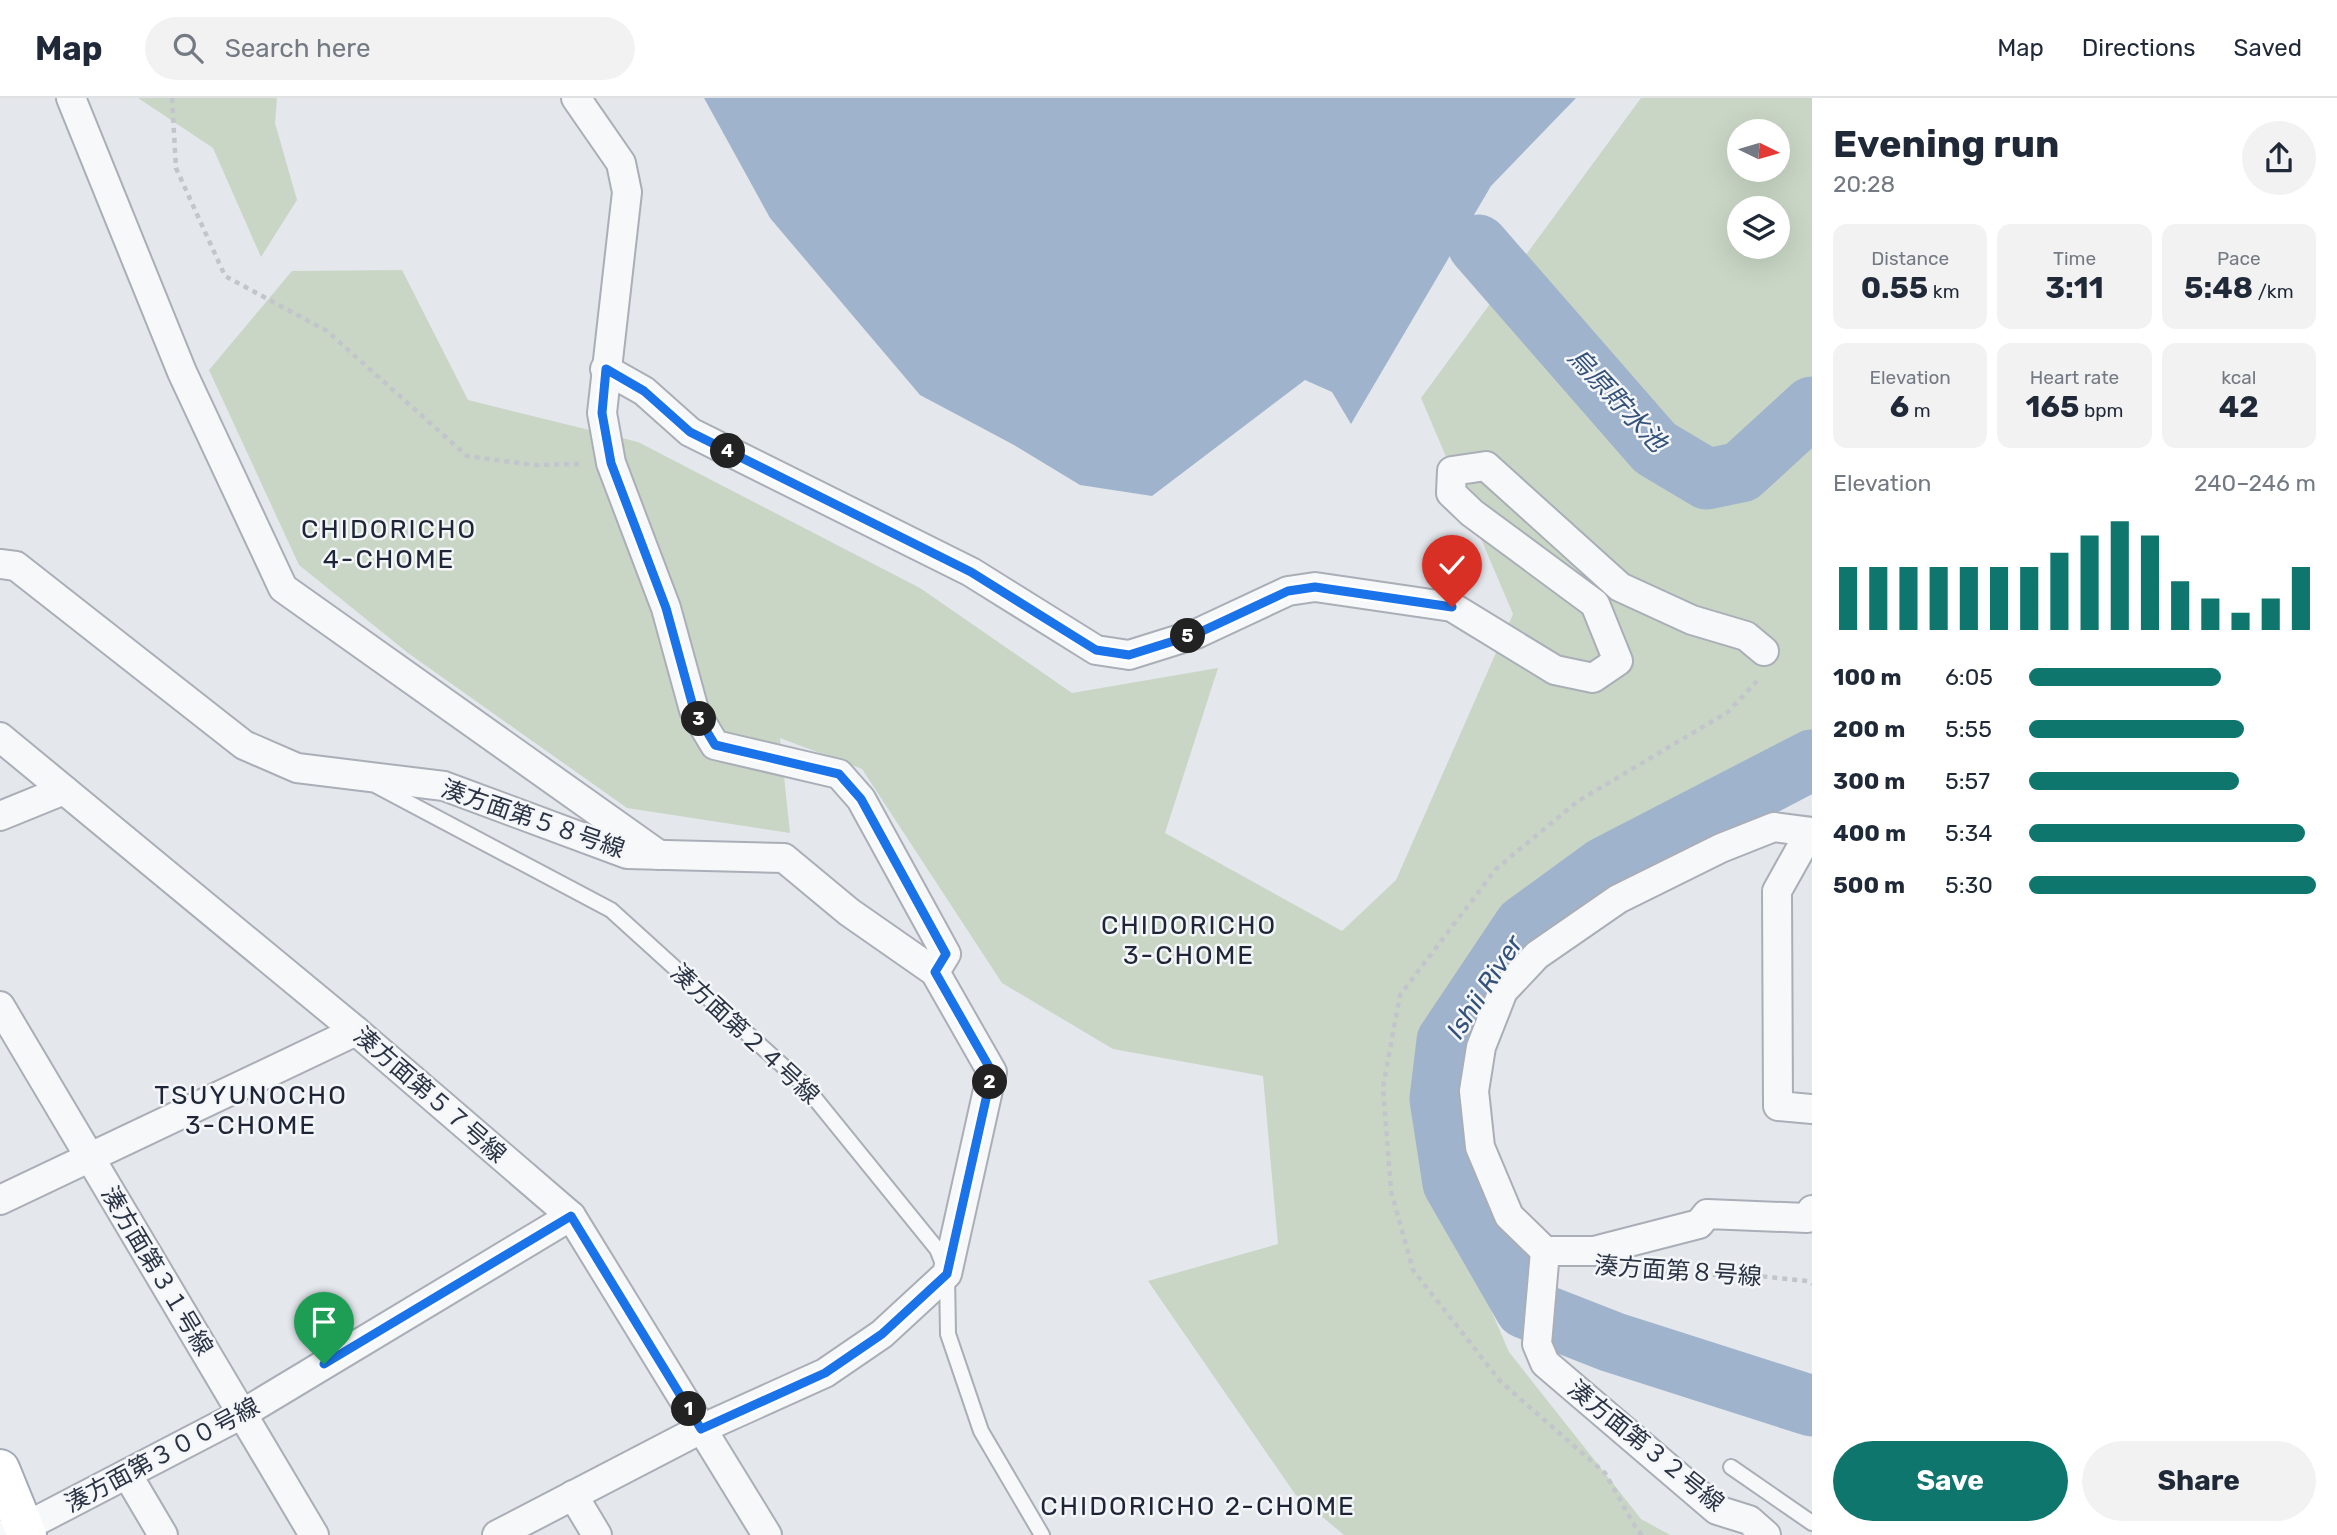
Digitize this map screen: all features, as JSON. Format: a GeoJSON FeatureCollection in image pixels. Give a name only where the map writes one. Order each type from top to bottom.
{"type":"FeatureCollection","features":[{"type":"Feature","properties":{"kind":"main road"},"geometry":{"type":"LineString","coordinates":[[0,1469],[18,1532]]}},
{"type":"Feature","properties":{"kind":"street"},"geometry":{"type":"LineString","coordinates":[[71,98],[182,373],[283,589],[659,855]]}},
{"type":"Feature","properties":{"kind":"street"},"geometry":{"type":"LineString","coordinates":[[496,1535],[701,1429],[825,1373],[882,1334],[947,1274],[992,1072],[935,972],[946,954],[861,799],[839,774],[715,745],[694,710],[666,608],[611,463],[602,413],[627,192],[621,163],[576,98]]}},
{"type":"Feature","properties":{"kind":"street"},"geometry":{"type":"LineString","coordinates":[[606,369],[644,391],[690,432],[971,572],[1096,650],[1129,655],[1196,634],[1288,591],[1315,587],[1452,607],[1555,670],[1592,678],[1618,661],[1595,604],[1472,513],[1451,494],[1452,471],[1486,466],[1620,587],[1692,621],[1746,636],[1764,651]]}},
{"type":"Feature","properties":{"kind":"street","name":"湊方面第５８号線"},"geometry":{"type":"LineString","coordinates":[[0,564],[16,566],[244,746],[297,768],[444,786],[627,854],[784,858],[849,912],[935,972]]}},
{"type":"Feature","properties":{"kind":"street","name":"湊方面第５７号線"},"geometry":{"type":"LineString","coordinates":[[0,737],[356,1031],[571,1216],[766,1535]]}},
{"type":"Feature","properties":{"kind":"street"},"geometry":{"type":"LineString","coordinates":[[0,816],[64,790]]}},
{"type":"Feature","properties":{"kind":"street"},"geometry":{"type":"LineString","coordinates":[[1810,1216],[1707,1214],[1699,1224],[1594,1251],[1544,1256],[1509,1216],[1480,1147],[1475,1091],[1481,1047],[1503,991],[1537,955],[1618,899],[1721,848],[1774,827],[1811,832],[1777,891],[1778,1106],[1812,1109]]}},
{"type":"Feature","properties":{"kind":"street","name":"湊方面第３１号線"},"geometry":{"type":"LineString","coordinates":[[0,1006],[314,1535]]}},
{"type":"Feature","properties":{"kind":"street"},"geometry":{"type":"LineString","coordinates":[[0,1200],[356,1031]]}},
{"type":"Feature","properties":{"kind":"street","name":"湊方面第３００号線"},"geometry":{"type":"LineString","coordinates":[[18,1532],[242,1413],[571,1216]]}},
{"type":"Feature","properties":{"kind":"street","name":"湊方面第３２号線"},"geometry":{"type":"LineString","coordinates":[[1544,1256],[1537,1344],[1545,1363],[1723,1523],[1749,1520],[1766,1535]]}},
{"type":"Feature","properties":{"kind":"street"},"geometry":{"type":"LineString","coordinates":[[127,1474],[163,1535]]}},
{"type":"Feature","properties":{"kind":"street"},"geometry":{"type":"LineString","coordinates":[[573,1495],[597,1535]]}},
{"type":"Feature","properties":{"kind":"lane","name":"湊方面第２４号線"},"geometry":{"type":"LineString","coordinates":[[354,774],[611,910],[804,1085],[937,1249],[947,1274],[948,1334],[981,1431],[1042,1535]]}},
{"type":"Feature","properties":{"kind":"lane"},"geometry":{"type":"LineString","coordinates":[[1731,1467],[1812,1523]]}},
{"type":"Feature","properties":{"kind":"path"},"geometry":{"type":"LineString","coordinates":[[172,98],[176,168],[225,276],[327,331],[467,456],[534,465],[611,463]]}},
{"type":"Feature","properties":{"kind":"path"},"geometry":{"type":"LineString","coordinates":[[1642,1535],[1605,1473],[1501,1382],[1413,1270],[1391,1191],[1383,1087],[1401,995],[1496,869],[1578,801],[1728,712],[1762,677],[1764,651]]}},
{"type":"Feature","properties":{"kind":"path","name":"湊方面第８号線"},"geometry":{"type":"LineString","coordinates":[[1630,1271],[1695,1277],[1730,1273],[1808,1281],[1812,1284]]}},
{"type":"Feature","properties":{"kind":"green space"},"geometry":{"type":"Polygon","coordinates":[[[138,98],[277,98],[275,123],[297,200],[261,257],[213,148],[138,98]]]}},
{"type":"Feature","properties":{"kind":"green space"},"geometry":{"type":"Polygon","coordinates":[[[1641,98],[1812,98],[1812,750],[1696,786],[1524,924],[1445,1040],[1440,1191],[1509,1352],[1641,1519],[1670,1535],[1344,1535],[1295,1494],[1148,1281],[1278,1244],[1263,1076],[1113,1049],[1002,983],[862,769],[780,738],[790,833],[627,808],[408,653],[299,565],[209,370],[292,271],[402,270],[468,400],[638,442],[920,588],[1072,693],[1218,668],[1165,833],[1342,931],[1396,880],[1513,614],[1421,398],[1641,98]]]}},
{"type":"Feature","properties":{"kind":"water"},"geometry":{"type":"Polygon","coordinates":[[[704,98],[1576,98],[1491,186],[1351,424],[1332,392],[1305,380],[1152,496],[1080,485],[1014,445],[920,395],[770,218],[704,98]]]}},
{"type":"Feature","properties":{"kind":"waterway","name":"烏原貯水池"},"geometry":{"type":"LineString","coordinates":[[1478,245],[1655,448],[1707,479],[1741,472],[1812,407]]}},
{"type":"Feature","properties":{"kind":"waterway","name":"Ishii River"},"geometry":{"type":"LineString","coordinates":[[1812,760],[1605,867],[1524,926],[1447,1041],[1440,1099],[1453,1183],[1525,1308],[1612,1342],[1812,1406]]}},
{"type":"Feature","properties":{"kind":"district","name":"CHIDORICHO 4-CHOME"},"geometry":{"type":"Point","coordinates":[389,544]}},
{"type":"Feature","properties":{"kind":"district","name":"CHIDORICHO 3-CHOME"},"geometry":{"type":"Point","coordinates":[1189,940]}},
{"type":"Feature","properties":{"kind":"district","name":"TSUYUNOCHO 3-CHOME"},"geometry":{"type":"Point","coordinates":[251,1110]}},
{"type":"Feature","properties":{"kind":"district","name":"CHIDORICHO 2-CHOME"},"geometry":{"type":"Point","coordinates":[1198,1506]}},
{"type":"Feature","properties":{"kind":"route"},"geometry":{"type":"LineString","coordinates":[[324,1364],[571,1216],[701,1429],[825,1373],[882,1334],[947,1274],[992,1072],[935,972],[946,954],[861,799],[839,774],[715,745],[694,710],[666,608],[611,463],[602,413],[606,369],[644,391],[690,432],[971,572],[1096,650],[1129,655],[1196,634],[1288,591],[1315,587],[1452,607]]}}]}
